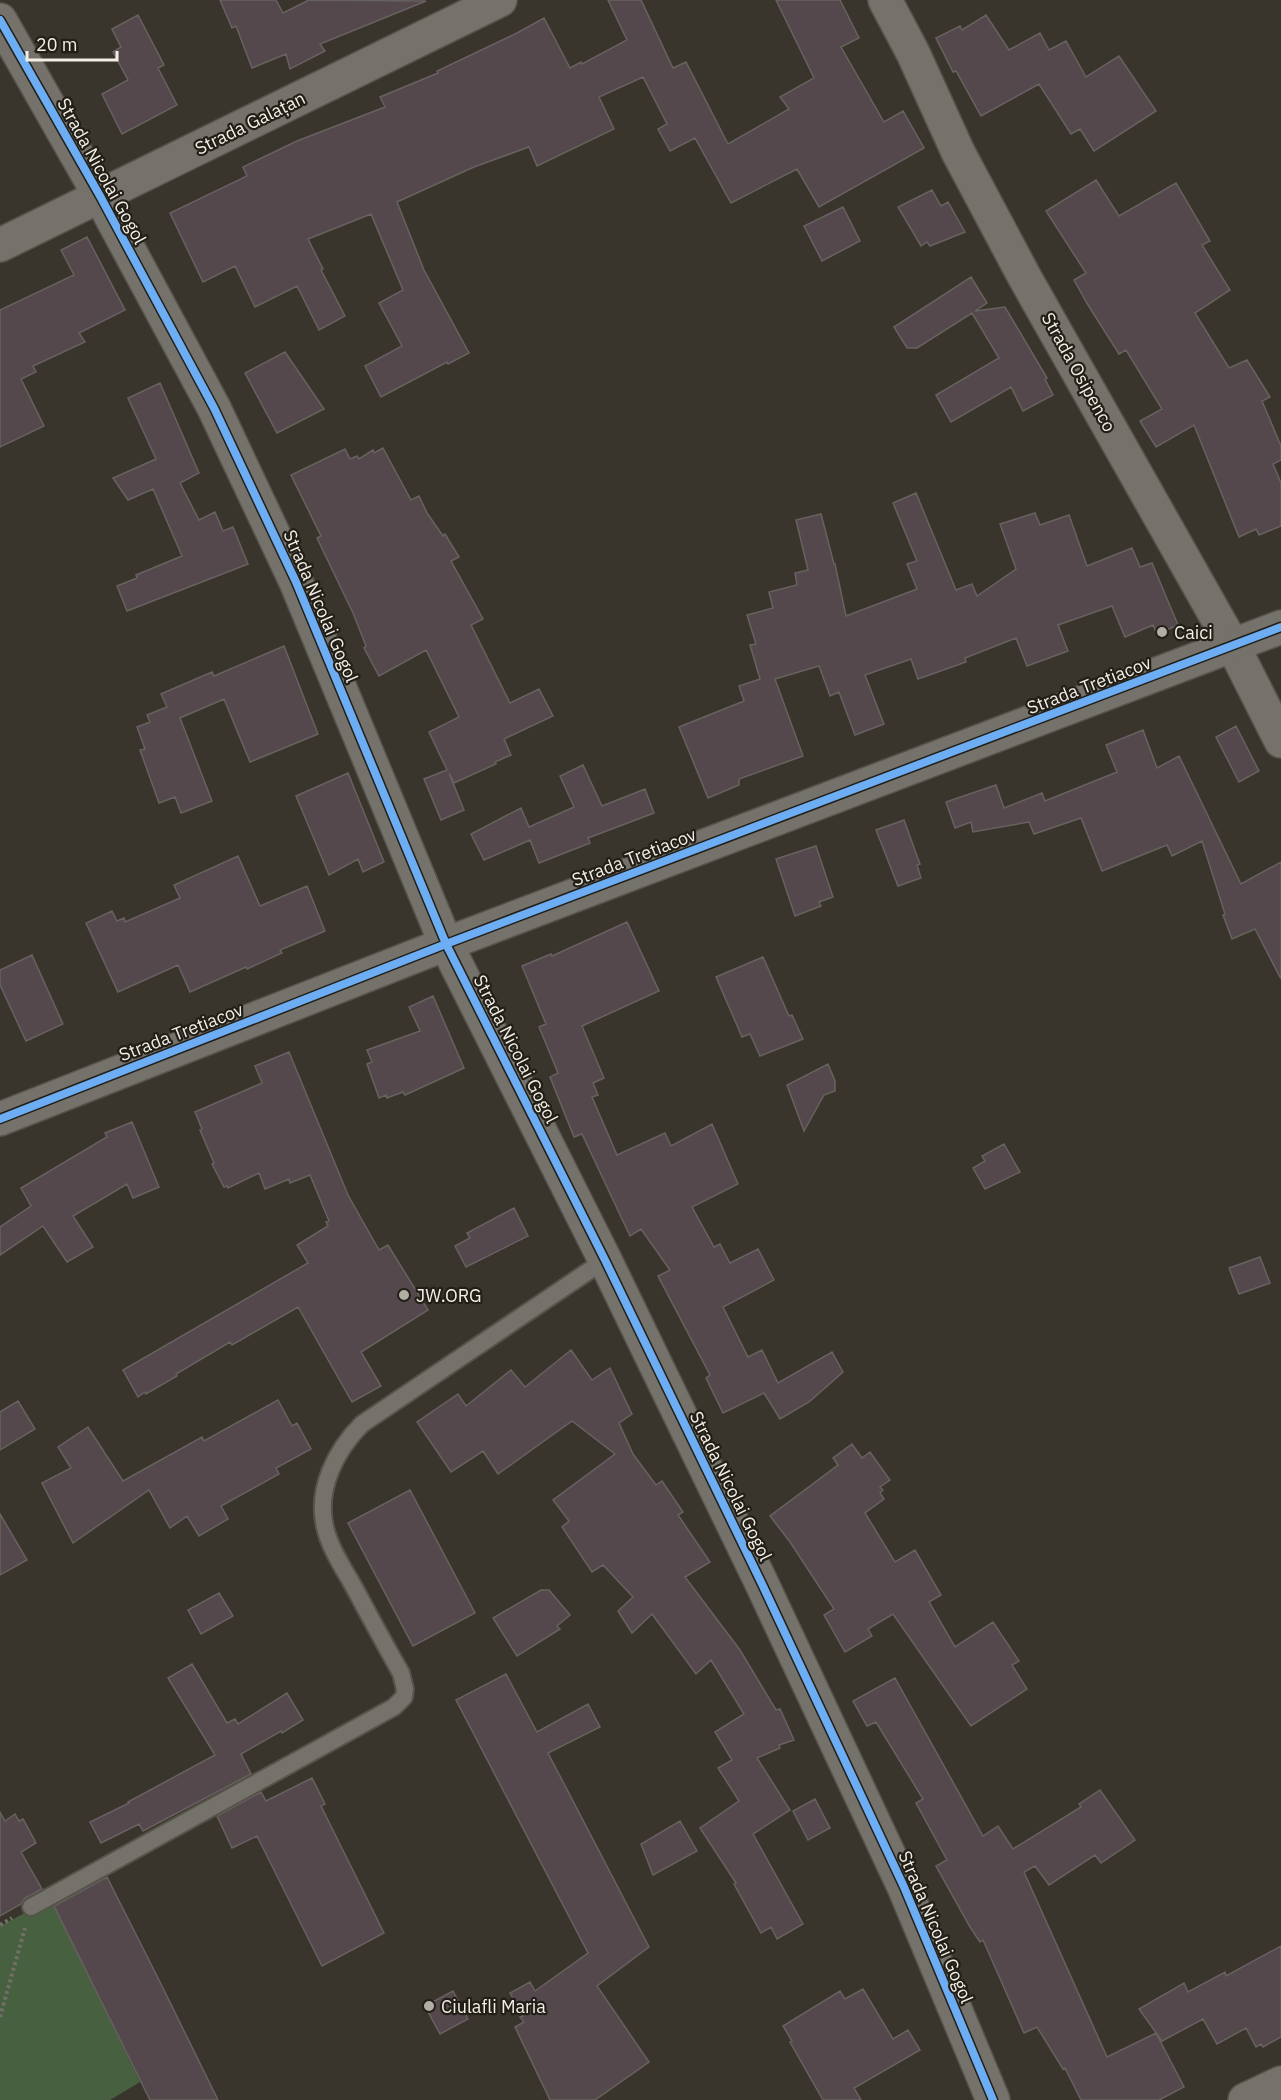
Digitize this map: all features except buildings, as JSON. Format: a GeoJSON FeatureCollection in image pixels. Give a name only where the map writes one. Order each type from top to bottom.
{"type":"FeatureCollection","features":[{"type":"Feature","properties":{"kind":"street","name":"Strada Galațan"},"geometry":{"type":"LineString","coordinates":[[0,245],[500,0]]}},
{"type":"Feature","properties":{"kind":"street","name":"Strada Osipenco"},"geometry":{"type":"LineString","coordinates":[[885,0],[913,53],[963,163],[1024,276],[1233,646],[1281,741]]}},
{"type":"Feature","properties":{"kind":"street","name":"Strada Nicolai Gogol"},"geometry":{"type":"LineString","coordinates":[[0,20],[100,196],[214,408],[296,582],[447,944],[605,1260],[762,1584],[899,1876],[993,2100]]}},
{"type":"Feature","properties":{"kind":"street","name":"Strada Tretiacov"},"geometry":{"type":"LineString","coordinates":[[0,1119],[447,944],[1281,627]]}},
{"type":"Feature","properties":{"kind":"street"},"geometry":{"type":"LineString","coordinates":[[1245,2100],[1281,2083]]}},
{"type":"Feature","properties":{"kind":"lane"},"geometry":{"type":"LineString","coordinates":[[31,1908],[394,1707],[404,1697],[405,1689],[401,1673],[335,1551],[325,1527],[323,1502],[327,1480],[337,1456],[362,1424],[605,1260]]}},
{"type":"Feature","properties":{"kind":"path"},"geometry":{"type":"LineString","coordinates":[[0,2017],[31,1908]]}},
{"type":"Feature","properties":{"kind":"green space"},"geometry":{"type":"Polygon","coordinates":[[[51,1899],[140,2082],[110,2100],[0,2100],[0,1926],[51,1899]]]}},
{"type":"Feature","properties":{"kind":"cycle path"},"geometry":{"type":"LineString","coordinates":[[0,20],[100,196],[214,408],[296,582],[446,944],[605,1260],[762,1584],[904,1887],[993,2100]]}},
{"type":"Feature","properties":{"kind":"cycle path"},"geometry":{"type":"LineString","coordinates":[[0,1119],[446,944],[1281,627]]}},
{"type":"Feature","properties":{"kind":"place","name":"Caici"},"geometry":{"type":"Point","coordinates":[1162,632]}},
{"type":"Feature","properties":{"kind":"place","name":"JW.ORG"},"geometry":{"type":"Point","coordinates":[404,1295]}},
{"type":"Feature","properties":{"kind":"place","name":"Ciulafli Maria"},"geometry":{"type":"Point","coordinates":[429,2006]}}]}
